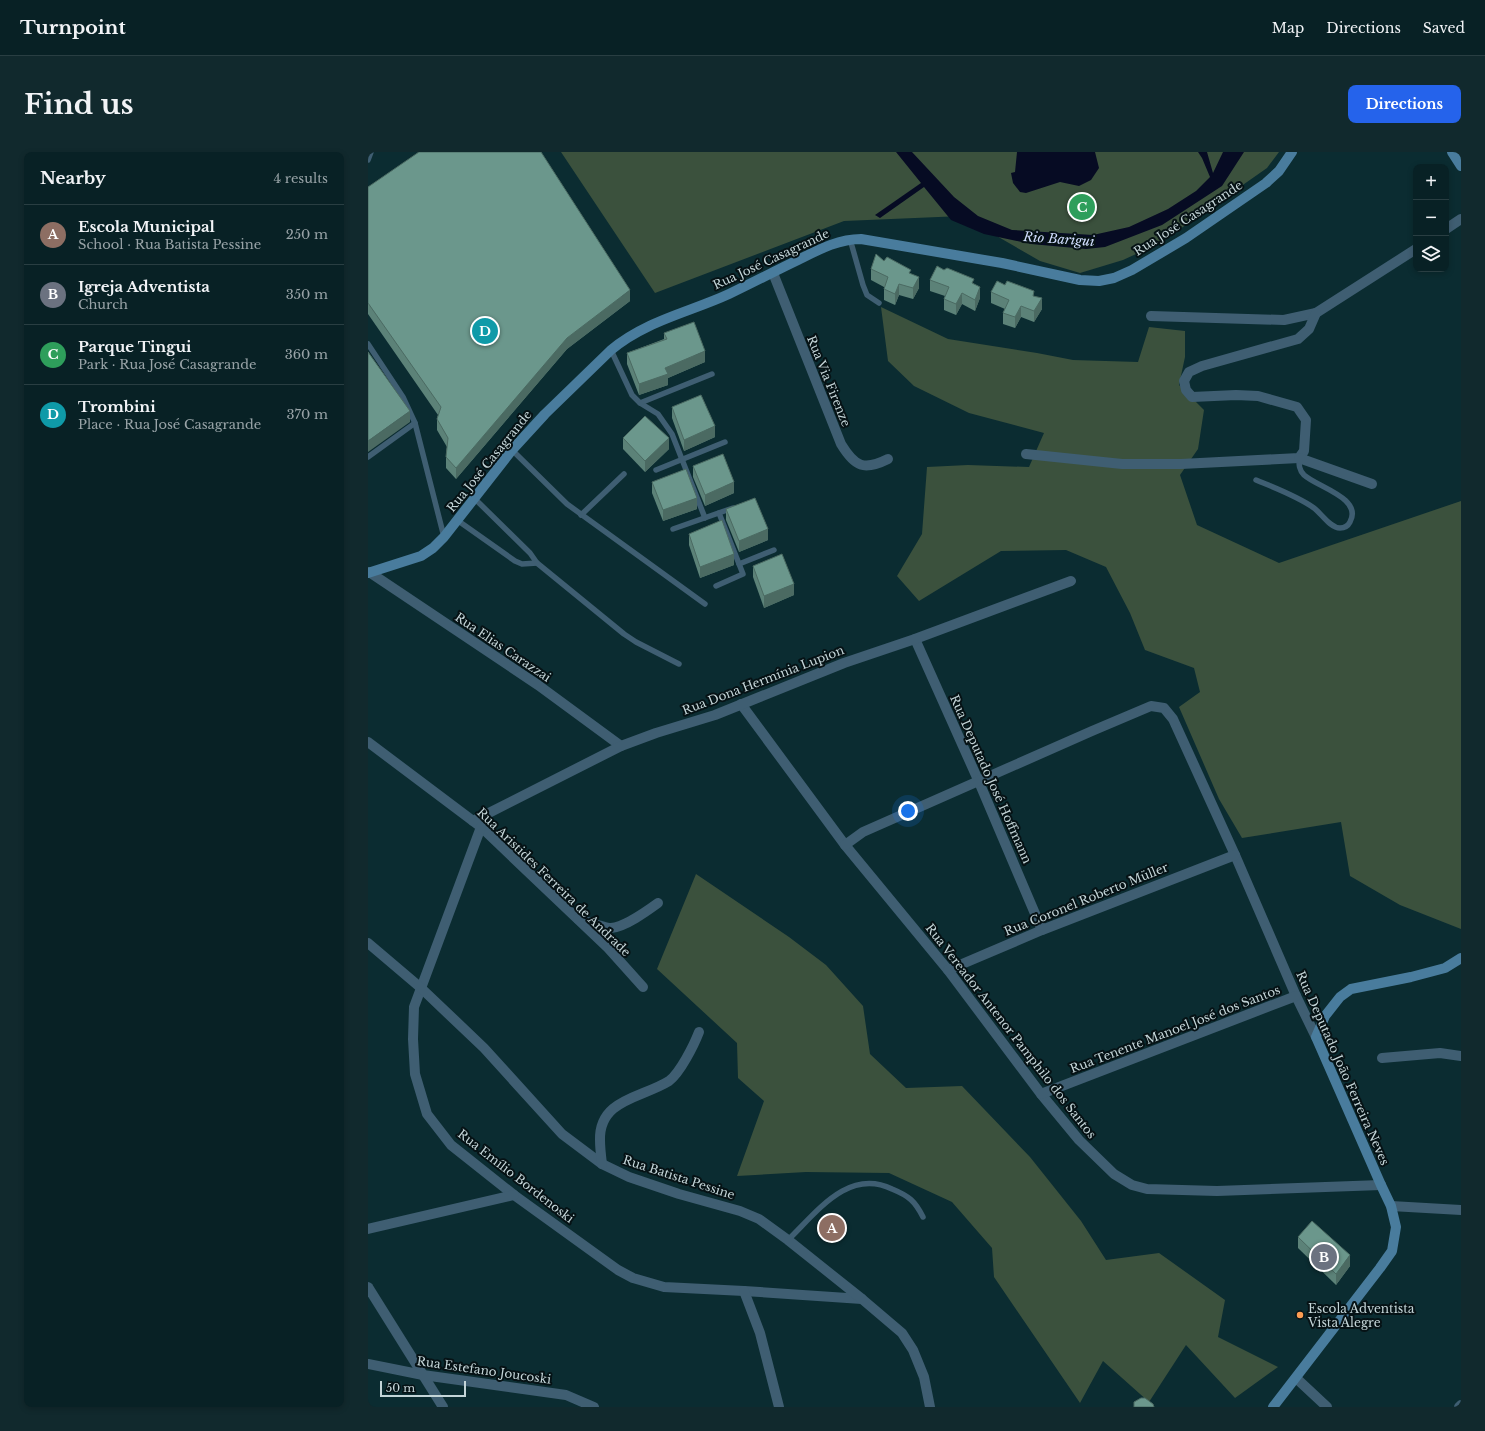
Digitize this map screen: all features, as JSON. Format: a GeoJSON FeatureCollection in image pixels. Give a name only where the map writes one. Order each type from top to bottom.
{"type":"FeatureCollection","features":[{"type":"Feature","properties":{"kind":"street","name":"Rua José Casagrande"},"geometry":{"type":"LineString","coordinates":[[368,573],[421,556],[433,548],[444,537],[512,450],[545,414],[611,350],[619,343],[643,329],[682,311],[728,294],[829,245],[850,239],[861,238],[1002,263],[1080,280],[1099,281],[1114,278],[1132,270],[1186,238],[1266,183],[1278,171],[1292,152]]}},
{"type":"Feature","properties":{"kind":"street"},"geometry":{"type":"LineString","coordinates":[[1452,152],[1461,166]]}},
{"type":"Feature","properties":{"kind":"street"},"geometry":{"type":"LineString","coordinates":[[1449,227],[1461,219]]}},
{"type":"Feature","properties":{"kind":"street"},"geometry":{"type":"LineString","coordinates":[[1151,316],[1284,320],[1316,313],[1413,251]]}},
{"type":"Feature","properties":{"kind":"street","name":"Rua Via Firenze"},"geometry":{"type":"LineString","coordinates":[[773,272],[841,444],[849,457],[864,466],[875,465],[888,459]]}},
{"type":"Feature","properties":{"kind":"street"},"geometry":{"type":"LineString","coordinates":[[1299,458],[1304,450],[1306,420],[1297,407],[1258,396],[1236,395],[1192,397],[1186,390],[1184,381],[1189,372],[1202,366],[1298,339],[1309,329],[1316,313]]}},
{"type":"Feature","properties":{"kind":"street"},"geometry":{"type":"LineString","coordinates":[[1026,454],[1122,464],[1181,464],[1299,458],[1372,484]]}},
{"type":"Feature","properties":{"kind":"street","name":"Rua Elias Carazzai"},"geometry":{"type":"LineString","coordinates":[[368,573],[538,686],[620,746]]}},
{"type":"Feature","properties":{"kind":"street","name":"Rua Dona Hermínia Lupion"},"geometry":{"type":"LineString","coordinates":[[472,821],[620,746],[715,715],[844,663],[915,639],[1071,581]]}},
{"type":"Feature","properties":{"kind":"street","name":"Rua Deputado José Hoffmann"},"geometry":{"type":"LineString","coordinates":[[915,639],[979,782],[1042,930]]}},
{"type":"Feature","properties":{"kind":"street","name":"Rua Vereador Antenor Pamphilo dos Santos"},"geometry":{"type":"LineString","coordinates":[[741,704],[845,845],[948,970],[1041,1094],[1079,1140],[1114,1174],[1132,1185],[1147,1189],[1217,1192],[1381,1184]]}},
{"type":"Feature","properties":{"kind":"street","name":"Rua Deputado João Ferreira Neves"},"geometry":{"type":"LineString","coordinates":[[979,782],[1151,706],[1164,708],[1172,719],[1235,855],[1296,996],[1316,1037],[1381,1184],[1390,1206],[1396,1227],[1392,1251],[1363,1291],[1273,1407]]}},
{"type":"Feature","properties":{"kind":"street","name":"Rua Aristides Ferreira de Andrade"},"geometry":{"type":"LineString","coordinates":[[368,742],[481,828],[608,948],[643,987]]}},
{"type":"Feature","properties":{"kind":"street"},"geometry":{"type":"LineString","coordinates":[[845,845],[863,832],[979,782]]}},
{"type":"Feature","properties":{"kind":"street","name":"Rua Emílio Bordenoski"},"geometry":{"type":"LineString","coordinates":[[481,828],[414,1007],[413,1039],[415,1074],[427,1114],[451,1146],[514,1195],[618,1270],[633,1278],[664,1287],[862,1299]]}},
{"type":"Feature","properties":{"kind":"street","name":"Rua Coronel Roberto Müller"},"geometry":{"type":"LineString","coordinates":[[948,970],[1042,930],[1235,855]]}},
{"type":"Feature","properties":{"kind":"street"},"geometry":{"type":"LineString","coordinates":[[578,920],[611,928],[640,916],[658,903]]}},
{"type":"Feature","properties":{"kind":"street","name":"Rua Batista Pessine"},"geometry":{"type":"LineString","coordinates":[[368,943],[421,988],[484,1048],[562,1134],[602,1164],[629,1176],[672,1191],[740,1211],[759,1219],[788,1240],[862,1299],[902,1333],[913,1350],[924,1376],[930,1407]]}},
{"type":"Feature","properties":{"kind":"street"},"geometry":{"type":"LineString","coordinates":[[1316,1037],[1325,1016],[1340,997],[1351,989],[1445,968],[1461,958]]}},
{"type":"Feature","properties":{"kind":"street","name":"Rua Tenente Manoel José dos Santos"},"geometry":{"type":"LineString","coordinates":[[1041,1094],[1296,996]]}},
{"type":"Feature","properties":{"kind":"street"},"geometry":{"type":"LineString","coordinates":[[602,1164],[600,1138],[604,1118],[611,1109],[620,1103],[670,1080],[692,1048],[699,1032]]}},
{"type":"Feature","properties":{"kind":"street"},"geometry":{"type":"LineString","coordinates":[[1382,1058],[1440,1053],[1461,1056]]}},
{"type":"Feature","properties":{"kind":"street"},"geometry":{"type":"LineString","coordinates":[[368,1229],[514,1195]]}},
{"type":"Feature","properties":{"kind":"street"},"geometry":{"type":"LineString","coordinates":[[1390,1206],[1401,1208],[1461,1210]]}},
{"type":"Feature","properties":{"kind":"street"},"geometry":{"type":"LineString","coordinates":[[368,1287],[443,1407]]}},
{"type":"Feature","properties":{"kind":"street"},"geometry":{"type":"LineString","coordinates":[[744,1291],[760,1333],[780,1407]]}},
{"type":"Feature","properties":{"kind":"street","name":"Rua Estefano Joucoski"},"geometry":{"type":"LineString","coordinates":[[368,1364],[423,1375],[566,1395],[594,1407]]}},
{"type":"Feature","properties":{"kind":"street"},"geometry":{"type":"LineString","coordinates":[[1296,1378],[1327,1407]]}},
{"type":"Feature","properties":{"kind":"lane"},"geometry":{"type":"LineString","coordinates":[[368,160],[372,152]]}},
{"type":"Feature","properties":{"kind":"lane"},"geometry":{"type":"LineString","coordinates":[[850,239],[867,295],[879,303]]}},
{"type":"Feature","properties":{"kind":"lane"},"geometry":{"type":"LineString","coordinates":[[368,344],[403,397],[415,423],[424,452],[444,537]]}},
{"type":"Feature","properties":{"kind":"lane"},"geometry":{"type":"LineString","coordinates":[[611,350],[632,395],[640,403],[658,414],[672,434],[705,518]]}},
{"type":"Feature","properties":{"kind":"lane"},"geometry":{"type":"LineString","coordinates":[[640,403],[712,374]]}},
{"type":"Feature","properties":{"kind":"lane"},"geometry":{"type":"LineString","coordinates":[[368,458],[415,423]]}},
{"type":"Feature","properties":{"kind":"lane"},"geometry":{"type":"LineString","coordinates":[[656,470],[725,442]]}},
{"type":"Feature","properties":{"kind":"lane"},"geometry":{"type":"LineString","coordinates":[[512,450],[567,504],[670,577],[705,604]]}},
{"type":"Feature","properties":{"kind":"lane"},"geometry":{"type":"LineString","coordinates":[[1256,480],[1312,507],[1335,527],[1341,528],[1346,526],[1350,523],[1352,510],[1349,503],[1342,496],[1323,487],[1304,475],[1300,471],[1299,458]]}},
{"type":"Feature","properties":{"kind":"lane"},"geometry":{"type":"LineString","coordinates":[[581,515],[624,474]]}},
{"type":"Feature","properties":{"kind":"lane"},"geometry":{"type":"LineString","coordinates":[[474,498],[530,553],[537,564],[624,634],[636,642],[680,664]]}},
{"type":"Feature","properties":{"kind":"lane"},"geometry":{"type":"LineString","coordinates":[[673,529],[738,506]]}},
{"type":"Feature","properties":{"kind":"lane"},"geometry":{"type":"LineString","coordinates":[[716,586],[743,574],[719,513]]}},
{"type":"Feature","properties":{"kind":"lane"},"geometry":{"type":"LineString","coordinates":[[457,520],[515,561],[522,564],[537,564]]}},
{"type":"Feature","properties":{"kind":"lane"},"geometry":{"type":"LineString","coordinates":[[739,564],[774,550]]}},
{"type":"Feature","properties":{"kind":"lane"},"geometry":{"type":"LineString","coordinates":[[788,1240],[837,1193],[851,1186],[867,1183],[888,1187],[908,1196],[918,1206],[923,1217]]}},
{"type":"Feature","properties":{"kind":"green space"},"geometry":{"type":"Polygon","coordinates":[[[561,152],[1279,152],[1267,168],[1160,243],[1123,260],[1080,273],[1040,261],[962,216],[844,221],[655,293],[561,152]]]}},
{"type":"Feature","properties":{"kind":"green space"},"geometry":{"type":"Polygon","coordinates":[[[881,307],[948,339],[1073,360],[1138,362],[1149,327],[1185,331],[1185,357],[1179,385],[1204,410],[1198,449],[1180,475],[1197,525],[1279,563],[1461,501],[1461,929],[1400,905],[1350,876],[1341,822],[1242,838],[1219,799],[1179,707],[1200,692],[1194,668],[1145,650],[1130,613],[1106,567],[1066,550],[1001,551],[919,601],[897,576],[922,534],[927,467],[968,465],[1029,467],[1044,433],[969,413],[914,386],[888,361],[881,307]]]}},
{"type":"Feature","properties":{"kind":"green space"},"geometry":{"type":"Polygon","coordinates":[[[696,874],[789,937],[826,965],[863,1006],[870,1054],[906,1088],[962,1086],[1030,1157],[1081,1221],[1106,1260],[1159,1253],[1225,1300],[1218,1337],[1278,1367],[1235,1398],[1186,1345],[1149,1402],[1103,1361],[1080,1403],[994,1277],[992,1248],[952,1202],[889,1173],[806,1172],[737,1176],[764,1101],[738,1078],[737,1043],[657,969],[696,874]]]}},
{"type":"Feature","properties":{"kind":"water","name":"Rio Barigui"},"geometry":{"type":"Polygon","coordinates":[[[896,152],[912,152],[954,197],[978,216],[1012,230],[1093,235],[1129,227],[1168,209],[1196,191],[1210,177],[1198,152],[1207,152],[1213,173],[1223,152],[1244,152],[1222,186],[1162,225],[1105,247],[1086,249],[1031,244],[984,234],[951,220],[924,187],[880,218],[875,215],[921,183],[896,152]]]}},
{"type":"Feature","properties":{"kind":"water"},"geometry":{"type":"Polygon","coordinates":[[[1017,152],[1095,152],[1099,168],[1091,180],[1079,186],[1060,182],[1026,193],[1020,192],[1013,183],[1011,173],[1015,172],[1017,152]]]}},
{"type":"Feature","properties":{"kind":"building"},"geometry":{"type":"Polygon","coordinates":[[[419,152],[541,152],[630,290],[567,338],[456,468],[446,457],[448,438],[437,419],[441,407],[368,303],[368,187],[419,152]]]}},
{"type":"Feature","properties":{"kind":"building"},"geometry":{"type":"Polygon","coordinates":[[[876,254],[884,261],[887,257],[911,270],[909,273],[919,277],[913,288],[899,284],[895,294],[884,289],[888,277],[871,269],[876,254]]]}},
{"type":"Feature","properties":{"kind":"building"},"geometry":{"type":"Polygon","coordinates":[[[937,266],[944,270],[947,268],[974,279],[972,283],[980,287],[975,300],[962,293],[956,304],[944,299],[949,287],[930,280],[937,266]]]}},
{"type":"Feature","properties":{"kind":"building"},"geometry":{"type":"Polygon","coordinates":[[[997,281],[1005,285],[1007,281],[1034,291],[1033,296],[1042,298],[1034,311],[1021,306],[1015,317],[1003,313],[1009,300],[991,292],[997,281]]]}},
{"type":"Feature","properties":{"kind":"building"},"geometry":{"type":"Polygon","coordinates":[[[694,322],[705,351],[665,368],[668,374],[639,384],[627,353],[667,339],[664,333],[694,322]]]}},
{"type":"Feature","properties":{"kind":"building"},"geometry":{"type":"Polygon","coordinates":[[[368,352],[410,411],[368,441],[368,352]]]}},
{"type":"Feature","properties":{"kind":"building"},"geometry":{"type":"Polygon","coordinates":[[[701,395],[715,426],[684,440],[672,407],[701,395]]]}},
{"type":"Feature","properties":{"kind":"building"},"geometry":{"type":"Polygon","coordinates":[[[645,416],[669,438],[645,461],[623,438],[645,416]]]}},
{"type":"Feature","properties":{"kind":"building"},"geometry":{"type":"Polygon","coordinates":[[[723,454],[734,482],[705,495],[693,466],[723,454]]]}},
{"type":"Feature","properties":{"kind":"building"},"geometry":{"type":"Polygon","coordinates":[[[686,469],[697,498],[663,510],[652,482],[686,469]]]}},
{"type":"Feature","properties":{"kind":"building"},"geometry":{"type":"Polygon","coordinates":[[[755,498],[768,529],[739,541],[726,509],[755,498]]]}},
{"type":"Feature","properties":{"kind":"building"},"geometry":{"type":"Polygon","coordinates":[[[722,520],[734,554],[700,567],[689,534],[722,520]]]}},
{"type":"Feature","properties":{"kind":"building"},"geometry":{"type":"Polygon","coordinates":[[[782,554],[794,584],[764,596],[753,566],[782,554]]]}},
{"type":"Feature","properties":{"kind":"building"},"geometry":{"type":"Polygon","coordinates":[[[1312,1221],[1350,1255],[1336,1274],[1298,1237],[1312,1221]]]}},
{"type":"Feature","properties":{"kind":"building"},"geometry":{"type":"Polygon","coordinates":[[[1141,1398],[1145,1398],[1153,1404],[1154,1407],[1134,1407],[1134,1402],[1141,1398]]]}},
{"type":"Feature","properties":{"kind":"place","name":"Parque Tingui"},"geometry":{"type":"Point","coordinates":[1082,207]}},
{"type":"Feature","properties":{"kind":"place","name":"Trombini"},"geometry":{"type":"Point","coordinates":[485,331]}},
{"type":"Feature","properties":{"kind":"place","name":"Escola Municipal"},"geometry":{"type":"Point","coordinates":[832,1228]}},
{"type":"Feature","properties":{"kind":"place","name":"Igreja Adventista"},"geometry":{"type":"Point","coordinates":[1324,1257]}},
{"type":"Feature","properties":{"kind":"place","name":"Escola Adventista Vista Alegre"},"geometry":{"type":"Point","coordinates":[1300,1315]}}]}
